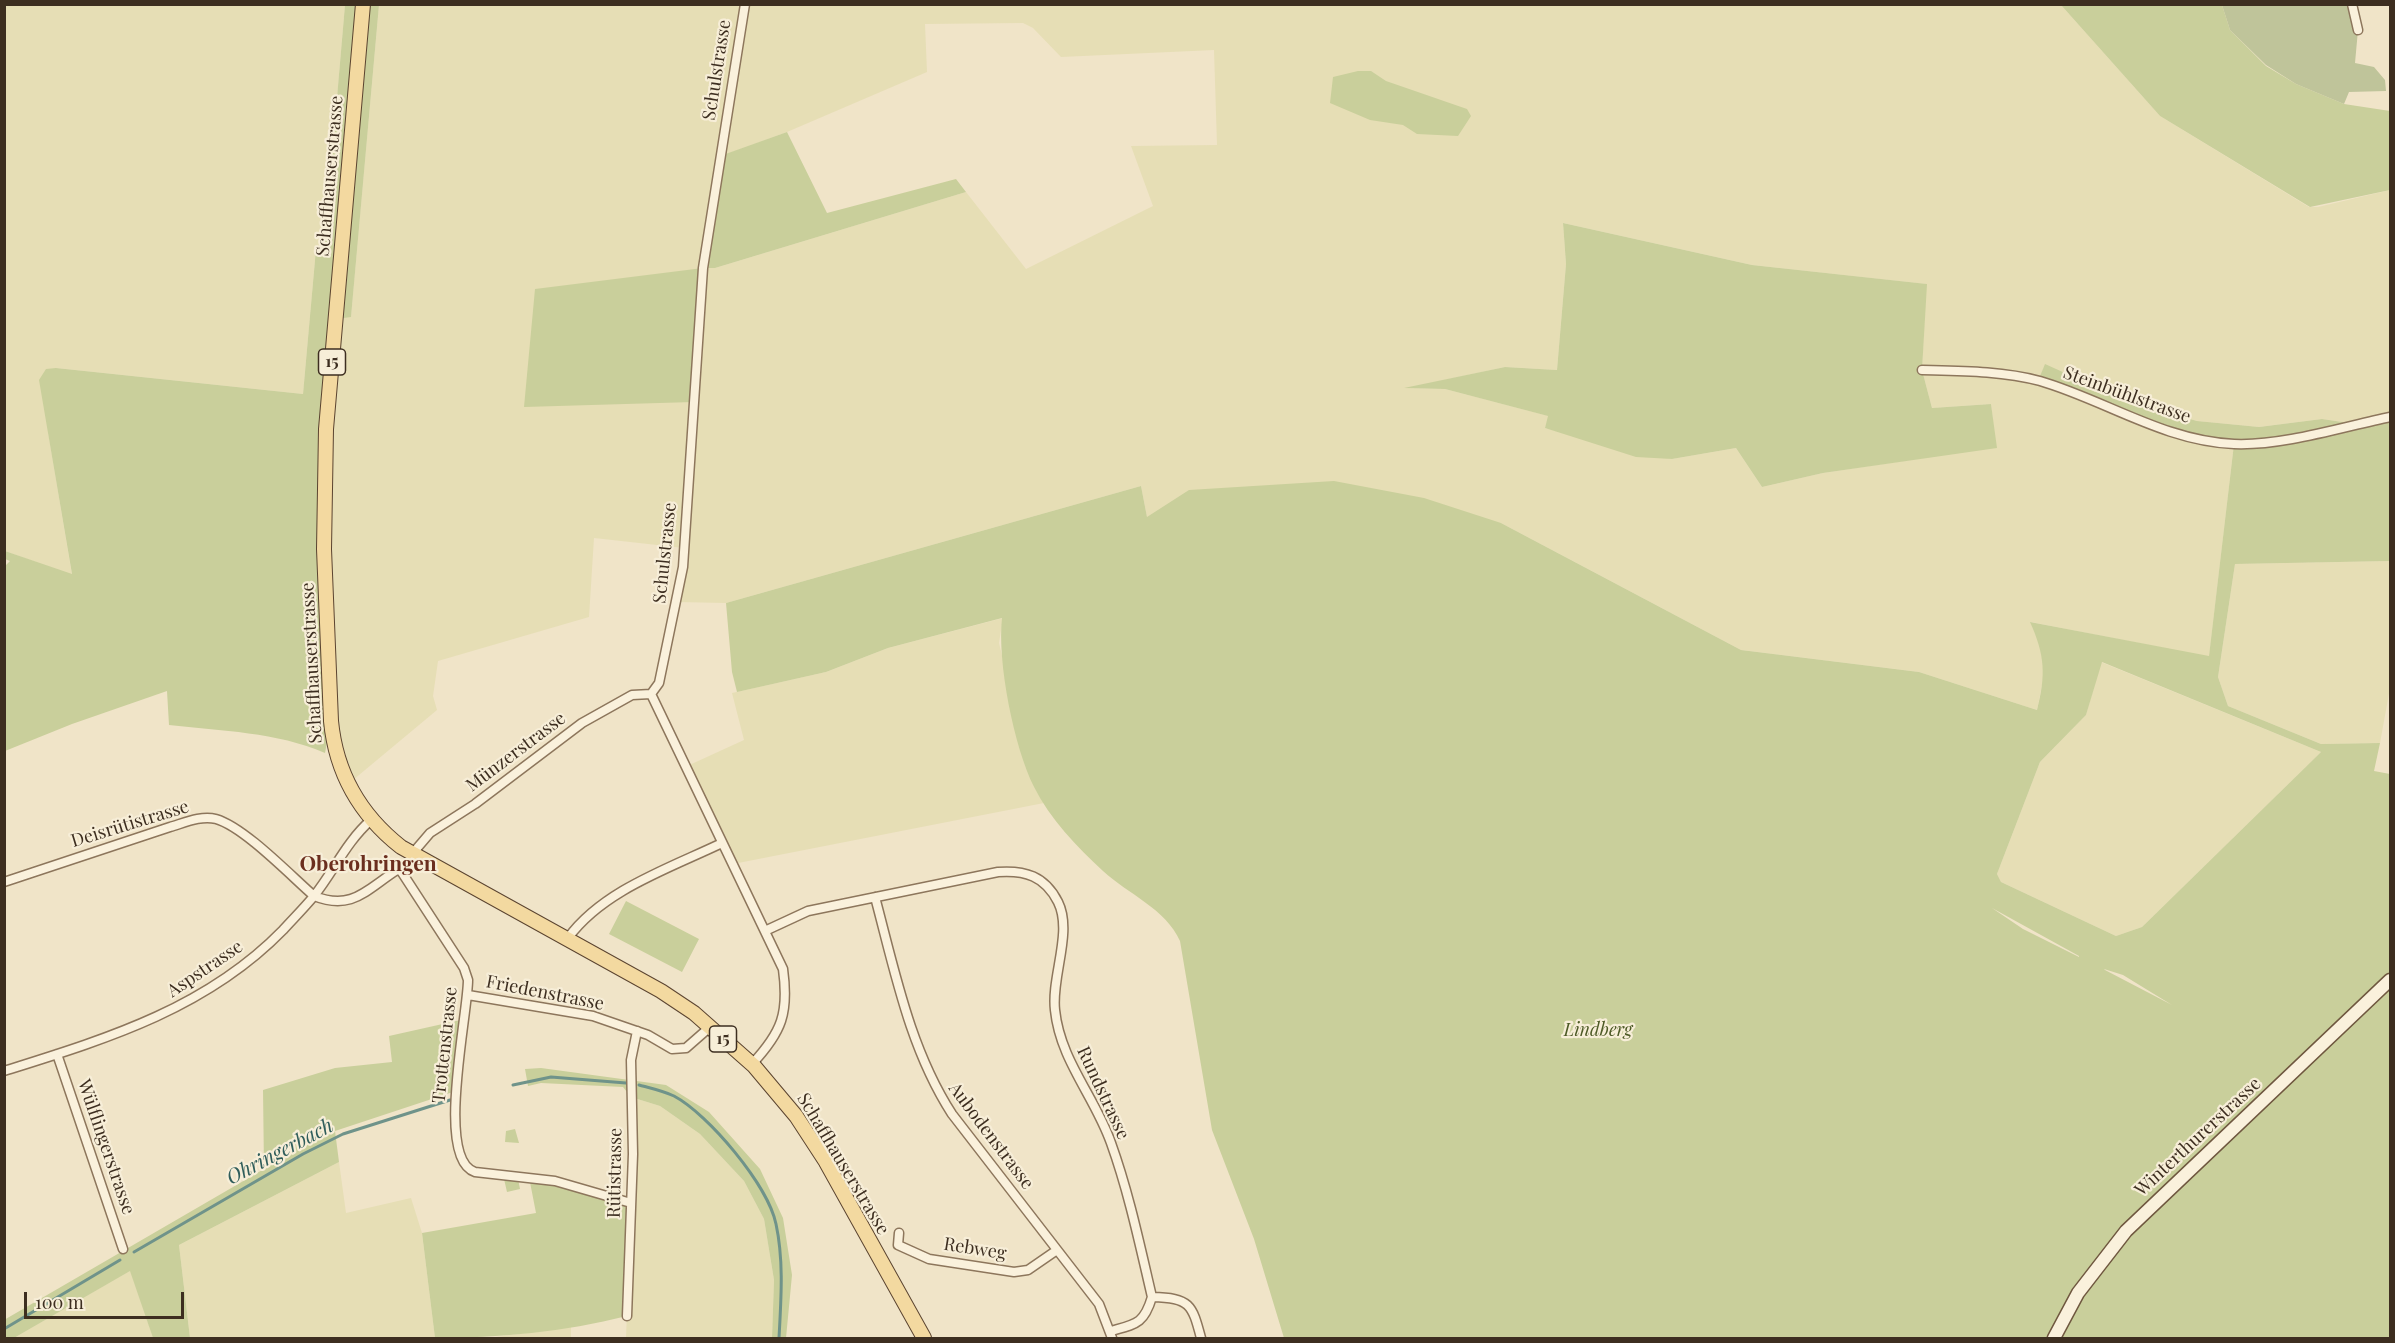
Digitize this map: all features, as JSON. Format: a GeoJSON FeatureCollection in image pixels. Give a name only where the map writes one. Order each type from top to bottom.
{"type":"FeatureCollection","features":[{"type":"Feature","properties":{"kind":"main road","name":"Schaffhauserstrasse"},"geometry":{"type":"LineString","coordinates":[[363,4],[326,429],[323,506],[333,742],[347,785],[371,820],[391,839],[412,854],[661,991],[710,1027],[752,1064],[782,1097],[811,1138],[924,1338]]}},
{"type":"Feature","properties":{"kind":"main road","name":"Winterthurerstrasse"},"geometry":{"type":"LineString","coordinates":[[2054,1338],[2078,1293],[2126,1231],[2391,980]]}},
{"type":"Feature","properties":{"kind":"street","name":"Schulstrasse"},"geometry":{"type":"LineString","coordinates":[[651,694],[659,683],[683,567],[703,268],[745,4]]}},
{"type":"Feature","properties":{"kind":"street"},"geometry":{"type":"LineString","coordinates":[[2352,4],[2358,30]]}},
{"type":"Feature","properties":{"kind":"street","name":"Steinbühlstrasse"},"geometry":{"type":"LineString","coordinates":[[1923,370],[1988,372],[2038,381],[2079,395],[2141,422],[2200,439],[2234,444],[2272,441],[2391,417]]}},
{"type":"Feature","properties":{"kind":"street"},"geometry":{"type":"LineString","coordinates":[[651,694],[783,969],[787,994],[775,1037],[752,1064]]}},
{"type":"Feature","properties":{"kind":"street","name":"Münzerstrasse"},"geometry":{"type":"LineString","coordinates":[[412,854],[429,833],[475,804],[582,723],[632,695],[651,694]]}},
{"type":"Feature","properties":{"kind":"street","name":"Deisrütistrasse"},"geometry":{"type":"LineString","coordinates":[[4,882],[196,819],[214,818],[231,826],[314,896]]}},
{"type":"Feature","properties":{"kind":"street","name":"Aspstrasse"},"geometry":{"type":"LineString","coordinates":[[4,1071],[123,1033],[171,1012],[202,994],[255,956],[314,896],[352,838],[371,820]]}},
{"type":"Feature","properties":{"kind":"street"},"geometry":{"type":"LineString","coordinates":[[568,938],[580,922],[604,904],[635,885],[722,843]]}},
{"type":"Feature","properties":{"kind":"street","name":"Trottenstrasse"},"geometry":{"type":"LineString","coordinates":[[314,896],[345,903],[397,870],[401,871],[464,968],[468,980],[468,995],[454,1117],[460,1160],[467,1169],[555,1181],[631,1203]]}},
{"type":"Feature","properties":{"kind":"street","name":"Rundstrasse"},"geometry":{"type":"LineString","coordinates":[[766,930],[808,911],[998,872],[1020,871],[1034,876],[1051,891],[1063,918],[1054,992],[1058,1030],[1066,1056],[1095,1107],[1111,1143],[1152,1297]]}},
{"type":"Feature","properties":{"kind":"street","name":"Aubodenstrasse"},"geometry":{"type":"LineString","coordinates":[[875,897],[915,1043],[931,1082],[952,1114],[1099,1304],[1112,1335]]}},
{"type":"Feature","properties":{"kind":"street","name":"Friedenstrasse"},"geometry":{"type":"LineString","coordinates":[[468,995],[568,1010],[637,1031],[672,1049],[686,1048],[710,1027]]}},
{"type":"Feature","properties":{"kind":"street","name":"Rütistrasse"},"geometry":{"type":"LineString","coordinates":[[627,1316],[631,1203],[631,1060],[637,1031]]}},
{"type":"Feature","properties":{"kind":"street","name":"Wülflingerstrasse"},"geometry":{"type":"LineString","coordinates":[[57,1054],[123,1250]]}},
{"type":"Feature","properties":{"kind":"street","name":"Rebweg"},"geometry":{"type":"LineString","coordinates":[[899,1233],[898,1245],[929,1258],[1014,1272],[1028,1270],[1057,1250]]}},
{"type":"Feature","properties":{"kind":"street"},"geometry":{"type":"LineString","coordinates":[[1112,1335],[1137,1324],[1147,1313],[1152,1297],[1176,1298],[1186,1303],[1193,1310],[1201,1338]]}},
{"type":"Feature","properties":{"kind":"shaded area"},"geometry":{"type":"Polygon","coordinates":[[[5,5],[345,5],[324,249],[316,249],[303,394],[56,368],[48,432],[72,575],[5,551],[5,5]]]}},
{"type":"Feature","properties":{"kind":"shaded area"},"geometry":{"type":"Polygon","coordinates":[[[379,5],[2061,5],[2160,116],[2309,207],[2318,207],[2390,190],[2390,417],[2356,424],[2322,419],[2259,427],[2197,421],[2129,402],[2045,365],[2039,381],[2234,444],[2209,657],[2031,622],[2039,642],[2045,671],[2037,710],[1919,672],[1741,650],[1501,523],[1147,517],[1141,486],[726,603],[677,602],[684,548],[594,538],[589,617],[438,661],[433,696],[437,710],[347,785],[340,769],[324,549],[336,319],[351,316],[379,5]],[[1023,23],[925,24],[927,72],[787,132],[719,157],[704,268],[715,268],[966,192],[1026,269],[1153,206],[1131,146],[1217,145],[1214,50],[1061,57],[1033,28],[1023,23]],[[1563,223],[1566,264],[1557,370],[1505,367],[1408,388],[1445,389],[1549,416],[1545,428],[1672,459],[1736,448],[1762,487],[1823,473],[1996,447],[1991,404],[1932,408],[1922,370],[1926,284],[1752,265],[1563,223]]]}},
{"type":"Feature","properties":{"kind":"shaded area"},"geometry":{"type":"Polygon","coordinates":[[[2390,561],[2390,688],[2380,743],[2321,744],[2228,706],[2218,677],[2235,564],[2390,561]]]}},
{"type":"Feature","properties":{"kind":"shaded area"},"geometry":{"type":"Polygon","coordinates":[[[1003,618],[999,643],[1034,787],[1044,803],[733,864],[685,767],[744,740],[732,693],[826,672],[888,648],[1003,618]]]}},
{"type":"Feature","properties":{"kind":"shaded area"},"geometry":{"type":"Polygon","coordinates":[[[2101,662],[2321,752],[2142,927],[2116,936],[2001,882],[1997,874],[2040,762],[2086,715],[2101,662]]]}},
{"type":"Feature","properties":{"kind":"shaded area"},"geometry":{"type":"Polygon","coordinates":[[[631,1097],[660,1106],[700,1134],[744,1181],[764,1219],[774,1280],[772,1338],[626,1338],[633,1154],[631,1097]]]}},
{"type":"Feature","properties":{"kind":"shaded area"},"geometry":{"type":"Polygon","coordinates":[[[339,1162],[346,1213],[411,1198],[422,1233],[435,1338],[190,1338],[179,1245],[339,1162]]]}},
{"type":"Feature","properties":{"kind":"shaded area"},"geometry":{"type":"Polygon","coordinates":[[[131,1270],[153,1338],[14,1338],[131,1270]]]}},
{"type":"Feature","properties":{"kind":"shaded area"},"geometry":{"type":"Polygon","coordinates":[[[571,1327],[571,1338],[488,1338],[571,1327]]]}},
{"type":"Feature","properties":{"kind":"green space"},"geometry":{"type":"Polygon","coordinates":[[[345,5],[379,5],[351,317],[336,319],[328,396],[331,721],[325,753],[268,736],[169,725],[167,691],[72,724],[5,751],[4,567],[10,561],[5,559],[5,551],[72,574],[39,380],[46,369],[56,368],[303,394],[316,249],[324,248],[345,5]]]}},
{"type":"Feature","properties":{"kind":"green space"},"geometry":{"type":"Polygon","coordinates":[[[2061,5],[2222,5],[2230,30],[2266,66],[2296,84],[2344,104],[2390,111],[2390,190],[2310,207],[2160,116],[2061,5]]]}},
{"type":"Feature","properties":{"kind":"green space"},"geometry":{"type":"Polygon","coordinates":[[[2222,5],[2352,5],[2358,30],[2355,63],[2374,67],[2385,80],[2386,91],[2349,92],[2344,104],[2296,84],[2266,65],[2230,30],[2222,5]]]}},
{"type":"Feature","properties":{"kind":"green space"},"geometry":{"type":"Polygon","coordinates":[[[1358,71],[1371,71],[1386,81],[1467,109],[1471,116],[1458,136],[1417,134],[1403,125],[1370,120],[1330,103],[1333,77],[1358,71]]]}},
{"type":"Feature","properties":{"kind":"green space"},"geometry":{"type":"Polygon","coordinates":[[[787,132],[827,213],[956,179],[966,192],[715,268],[703,268],[720,156],[787,132]]]}},
{"type":"Feature","properties":{"kind":"green space"},"geometry":{"type":"Polygon","coordinates":[[[1563,223],[1752,265],[1927,284],[1922,370],[1932,408],[1991,404],[1997,448],[1823,473],[1762,487],[1736,448],[1672,459],[1636,457],[1545,428],[1548,416],[1445,389],[1404,388],[1505,367],[1557,370],[1566,264],[1563,223]]]}},
{"type":"Feature","properties":{"kind":"green space"},"geometry":{"type":"Polygon","coordinates":[[[703,268],[693,402],[524,407],[535,289],[703,268]]]}},
{"type":"Feature","properties":{"kind":"green space","name":"Lindberg"},"geometry":{"type":"Polygon","coordinates":[[[2045,364],[2129,402],[2197,421],[2259,427],[2322,419],[2356,424],[2390,417],[2390,561],[2235,564],[2218,677],[2228,706],[2321,744],[2380,743],[2374,771],[2390,774],[2390,1338],[1284,1338],[1254,1239],[1212,1130],[1180,941],[1166,920],[1103,871],[1084,852],[1065,832],[1040,799],[1027,770],[1014,728],[1002,657],[1002,618],[888,648],[826,672],[737,692],[732,672],[726,603],[1141,486],[1147,517],[1189,490],[1334,481],[1424,498],[1501,523],[1741,650],[1919,672],[2037,710],[2043,675],[2039,645],[2030,622],[2209,656],[2234,444],[2200,439],[2038,381],[2045,364]],[[2102,662],[2086,715],[2040,762],[1997,874],[2001,882],[2116,936],[2142,927],[2321,752],[2102,662]],[[1992,908],[2023,929],[2079,957],[1992,908]],[[2104,969],[2172,1005],[2123,975],[2104,969]]]}},
{"type":"Feature","properties":{"kind":"green space"},"geometry":{"type":"Polygon","coordinates":[[[626,901],[699,939],[682,972],[609,934],[626,901]]]}},
{"type":"Feature","properties":{"kind":"green space"},"geometry":{"type":"Polygon","coordinates":[[[465,1019],[456,1091],[335,1131],[339,1162],[179,1245],[190,1338],[153,1338],[130,1271],[14,1338],[5,1338],[4,1320],[264,1169],[263,1090],[335,1068],[392,1062],[389,1036],[465,1019]]]}},
{"type":"Feature","properties":{"kind":"green space"},"geometry":{"type":"Polygon","coordinates":[[[541,1068],[666,1085],[709,1112],[760,1169],[783,1218],[792,1275],[786,1338],[772,1338],[774,1280],[764,1219],[744,1181],[700,1134],[660,1106],[631,1097],[623,1087],[541,1083],[528,1086],[525,1069],[541,1068]]]}},
{"type":"Feature","properties":{"kind":"green space"},"geometry":{"type":"Polygon","coordinates":[[[515,1129],[519,1143],[505,1142],[506,1131],[515,1129]]]}},
{"type":"Feature","properties":{"kind":"green space"},"geometry":{"type":"Polygon","coordinates":[[[529,1177],[631,1203],[627,1316],[531,1333],[435,1338],[422,1233],[536,1213],[529,1177]]]}},
{"type":"Feature","properties":{"kind":"green space"},"geometry":{"type":"Polygon","coordinates":[[[504,1179],[518,1179],[520,1189],[507,1192],[504,1179]]]}},
{"type":"Feature","properties":{"kind":"waterway","name":"Ohringerbach"},"geometry":{"type":"LineString","coordinates":[[513,1085],[551,1077],[626,1083]]}},
{"type":"Feature","properties":{"kind":"waterway","name":"Ohringerbach"},"geometry":{"type":"LineString","coordinates":[[639,1085],[674,1096],[703,1118],[735,1152],[771,1208],[779,1238],[780,1252],[779,1338]]}},
{"type":"Feature","properties":{"kind":"waterway","name":"Ohringerbach"},"geometry":{"type":"LineString","coordinates":[[134,1252],[303,1154],[343,1134],[450,1100]]}},
{"type":"Feature","properties":{"kind":"waterway","name":"Ohringerbach"},"geometry":{"type":"LineString","coordinates":[[4,1329],[120,1260]]}},
{"type":"Feature","properties":{"kind":"district","name":"Oberohringen"},"geometry":{"type":"Point","coordinates":[368,864]}}]}
